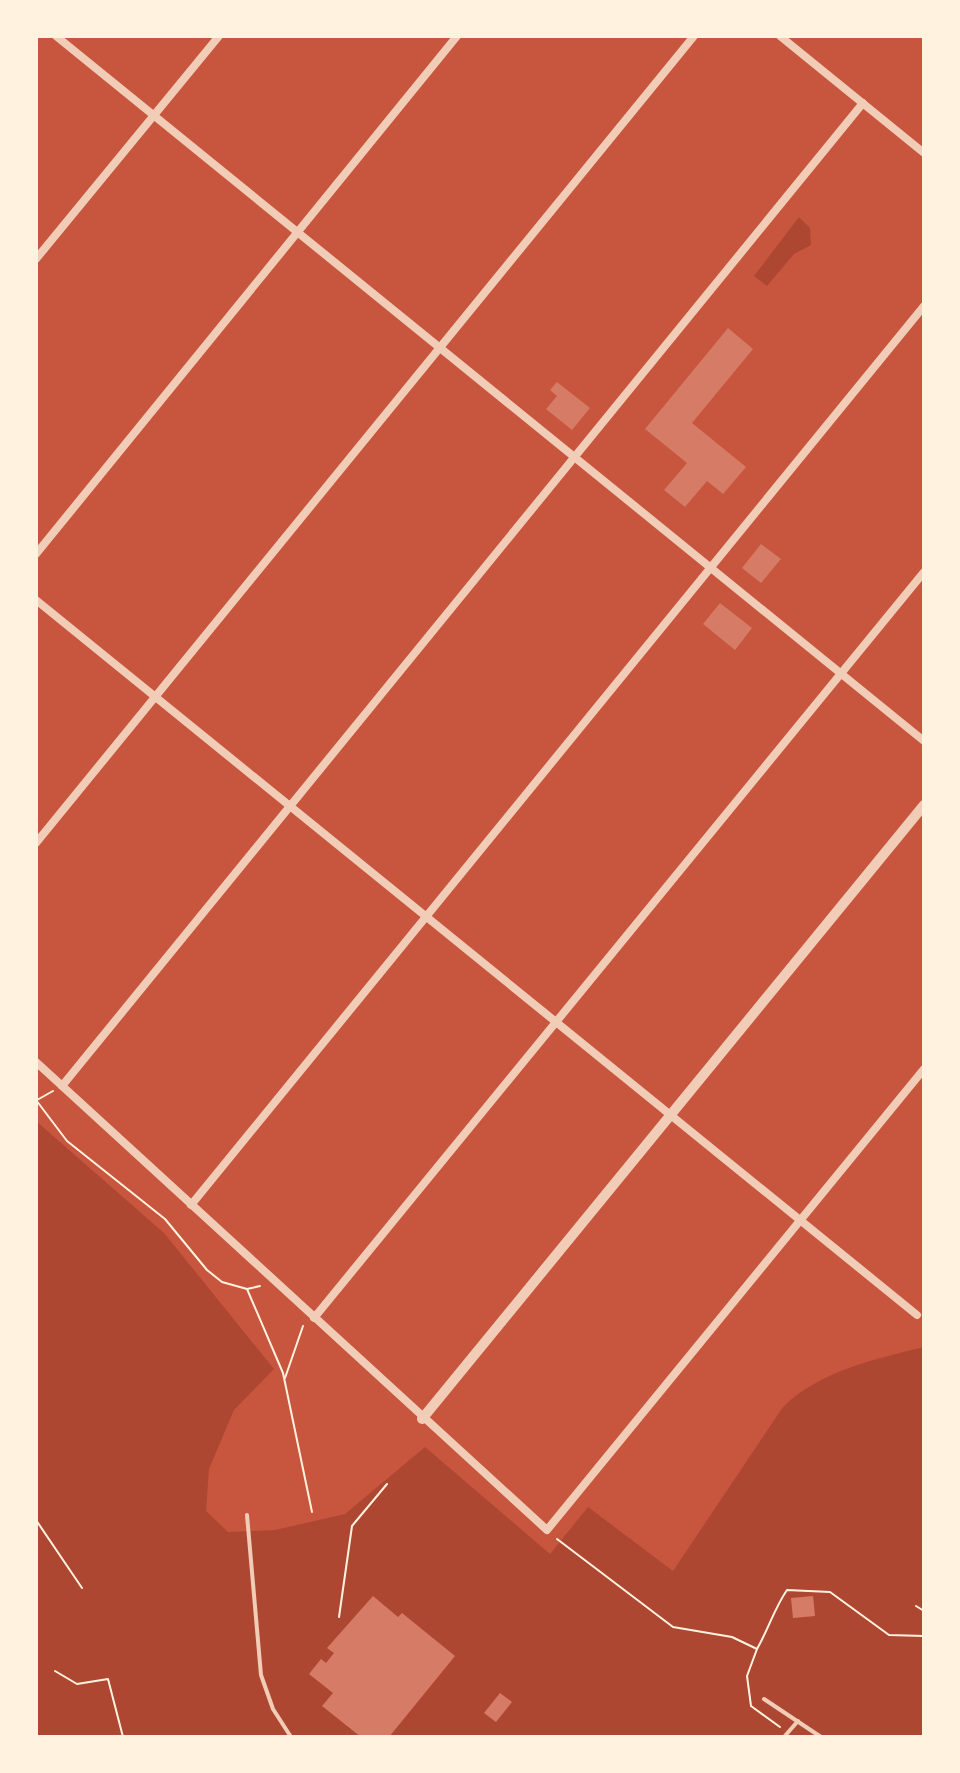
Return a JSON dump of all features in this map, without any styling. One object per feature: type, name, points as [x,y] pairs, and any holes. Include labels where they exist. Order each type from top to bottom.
[{"type":"street","points":[[56,36],[924,741]]},
{"type":"street","points":[[36,259],[219,36]]},
{"type":"street","points":[[36,554],[457,36]]},
{"type":"street","points":[[36,843],[694,36]]},
{"type":"street","points":[[780,36],[924,153]]},
{"type":"street","points":[[62,1086],[863,103]]},
{"type":"street","points":[[191,1205],[924,306]]},
{"type":"street","points":[[314,1318],[924,572]]},
{"type":"street","points":[[36,600],[917,1315]]},
{"type":"street","points":[[422,1419],[924,805]]},
{"type":"street","points":[[36,1062],[422,1419],[547,1530],[924,1069]]},
{"type":"lane","points":[[247,1515],[261,1675],[273,1709],[291,1737]]},
{"type":"lane","points":[[764,1699],[821,1737]]},
{"type":"lane","points":[[786,1735],[798,1721]]},
{"type":"path","points":[[62,1086],[36,1100],[67,1141],[165,1219],[207,1270],[222,1282],[247,1289],[260,1286]]},
{"type":"path","points":[[247,1289],[284,1380],[312,1512]]},
{"type":"path","points":[[284,1380],[303,1326]]},
{"type":"path","points":[[339,1617],[352,1526],[387,1484]]},
{"type":"path","points":[[36,1520],[82,1588]]},
{"type":"path","points":[[547,1530],[673,1627],[732,1637],[757,1649]]},
{"type":"path","points":[[786,1735],[751,1706],[747,1676],[770,1626],[771,1614],[787,1590],[830,1592],[889,1635],[924,1636]]},
{"type":"path","points":[[916,1606],[924,1611]]},
{"type":"path","points":[[55,1671],[77,1684],[108,1679],[123,1737]]},
{"type":"shaded area","points":[[799,217],[810,228],[811,245],[794,254],[767,286],[754,276]]},
{"type":"shaded area","points":[[36,1121],[164,1233],[274,1369],[234,1410],[209,1469],[206,1511],[228,1532],[275,1530],[345,1514],[425,1447],[550,1554],[588,1507],[673,1571],[783,1407],[831,1375],[924,1347],[924,1737],[36,1737]]},
{"type":"building","points":[[728,328],[753,349],[692,423],[746,467],[723,494],[707,481],[685,507],[664,490],[687,463],[645,429]]},
{"type":"building","points":[[557,382],[590,408],[572,430],[546,409],[557,396],[550,390]]},
{"type":"building","points":[[761,544],[781,559],[761,583],[742,568]]},
{"type":"building","points":[[720,603],[752,628],[735,650],[703,624]]},
{"type":"building","points":[[373,1596],[398,1617],[402,1613],[455,1656],[389,1737],[361,1737],[322,1706],[333,1693],[309,1674],[321,1659],[326,1663],[334,1653],[327,1648]]},
{"type":"building","points":[[813,1596],[815,1616],[793,1618],[791,1598]]},
{"type":"building","points":[[500,1693],[512,1702],[496,1722],[484,1713]]}]
